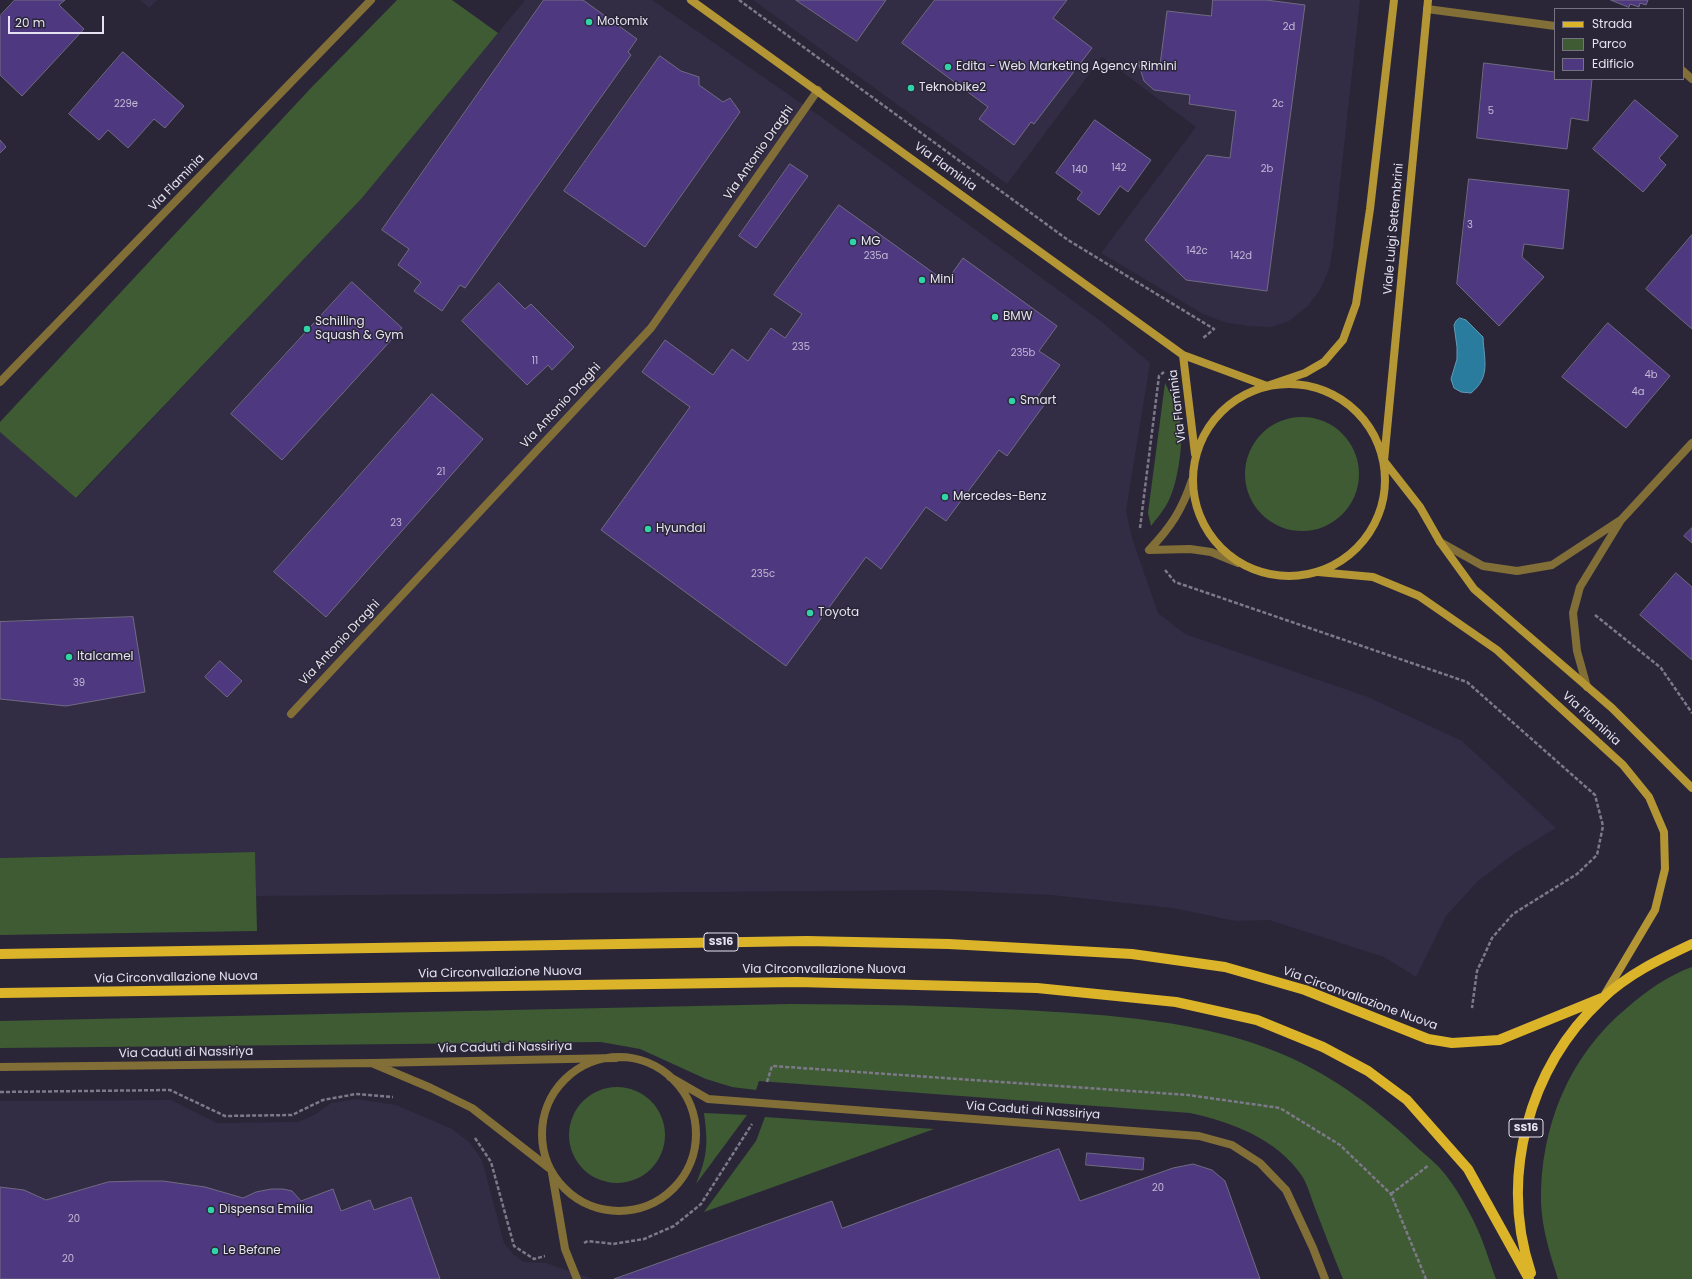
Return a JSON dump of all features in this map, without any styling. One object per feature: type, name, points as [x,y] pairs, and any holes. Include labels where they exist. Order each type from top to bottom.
[{"type":"main road","name":"Via Flaminia","points":[[691,0],[818,90],[1183,355],[1267,386]]},
{"type":"main road","name":"Viale Luigi Settembrini","points":[[1267,386],[1305,373],[1324,362],[1342,340],[1356,304],[1370,209],[1394,0]]},
{"type":"main road","name":"Viale Luigi Settembrini","points":[[1384,461],[1428,0]]},
{"type":"main road","name":"Via Flaminia","points":[[1183,355],[1196,455]]},
{"type":"main road","name":"Via Flaminia","points":[[1298,384],[1329,392],[1355,409],[1374,434],[1384,461],[1386,490],[1381,512],[1371,533],[1356,551],[1337,564],[1318,572],[1298,577],[1277,576],[1257,572],[1238,562],[1219,547],[1205,527],[1195,504],[1192,480],[1196,455],[1206,430],[1218,415],[1232,402],[1249,392],[1267,386],[1298,384]]},
{"type":"main road","name":"Via Flaminia","points":[[1384,461],[1420,507],[1440,542],[1474,589],[1612,708],[1692,788]]},
{"type":"main road","name":"Via Flaminia","points":[[1318,572],[1373,576],[1419,596],[1497,650],[1623,765],[1649,797],[1664,832],[1666,869],[1655,910],[1602,998]]},
{"type":"main road","name":"Via Circonvallazione Nuova","points":[[0,954],[807,941],[949,944],[1132,954],[1225,967],[1305,990],[1428,1039],[1452,1043],[1499,1040],[1602,998]]},
{"type":"main road","name":"Via Circonvallazione Nuova","points":[[1533,1279],[1524,1252],[1518,1206],[1520,1159],[1530,1113],[1548,1069],[1573,1030],[1602,998],[1648,965],[1692,944]]},
{"type":"main road","name":"Via Circonvallazione Nuova","points":[[0,993],[797,982],[1036,988],[1176,1002],[1257,1020],[1323,1047],[1368,1071],[1407,1100],[1468,1169],[1529,1279]]},
{"type":"street","name":"Via Flaminia","points":[[0,382],[371,0]]},
{"type":"street","points":[[1427,9],[1554,26]]},
{"type":"street","points":[[1684,72],[1692,79]]},
{"type":"street","name":"Via Antonio Draghi","points":[[291,714],[651,328],[818,90]]},
{"type":"street","points":[[1587,687],[1577,651],[1573,613],[1580,588],[1621,520],[1692,443]]},
{"type":"street","points":[[1192,480],[1184,505],[1172,524],[1149,550],[1190,549],[1211,552],[1238,562]]},
{"type":"street","points":[[1440,542],[1483,566],[1517,571],[1552,565],[1621,520]]},
{"type":"street","name":"Via Caduti di Nassiriya","points":[[551,1171],[544,1152],[542,1132],[544,1114],[552,1096],[563,1082],[578,1069],[596,1061],[616,1058]]},
{"type":"street","name":"Via Caduti di Nassiriya","points":[[0,1067],[372,1063],[616,1058],[644,1062],[653,1065],[670,1077],[708,1099],[1199,1136],[1232,1146],[1260,1163],[1286,1190],[1314,1248],[1325,1279]]},
{"type":"street","name":"Via Caduti di Nassiriya","points":[[372,1063],[431,1088],[472,1108],[551,1171],[568,1193],[585,1204],[603,1210],[622,1211],[642,1208],[659,1200],[671,1191],[688,1168],[693,1154],[696,1135],[694,1116],[689,1102],[682,1090],[670,1077]]},
{"type":"street","points":[[551,1171],[565,1249],[577,1279]]},
{"type":"path","points":[[739,0],[1068,240],[1214,329]]},
{"type":"path","points":[[1139,535],[1159,376]]},
{"type":"path","points":[[1162,567],[1175,582],[1467,682],[1595,795],[1603,826],[1597,854],[1577,874],[1513,914],[1492,938],[1477,971],[1472,1008]]},
{"type":"path","points":[[1576,600],[1661,668],[1692,713]]},
{"type":"path","points":[[0,1092],[170,1090],[225,1116],[292,1115],[323,1100],[356,1094],[392,1096],[400,1099]]},
{"type":"path","points":[[588,1242],[613,1244],[644,1239],[674,1226],[701,1204],[756,1118]]},
{"type":"path","points":[[471,1132],[491,1162],[514,1246],[534,1259],[549,1255]]},
{"type":"path","points":[[1391,1194],[1429,1165]]},
{"type":"shaded area","points":[[140,0],[157,0],[149,8]]},
{"type":"shaded area","points":[[525,0],[652,0],[824,119],[1102,322],[1150,363],[1126,511],[1132,538],[1158,613],[1185,634],[1368,697],[1462,741],[1556,828],[1515,853],[1478,881],[1446,916],[1416,977],[1384,957],[1269,920],[1236,921],[1172,908],[1051,895],[936,890],[256,896],[254,852],[0,858],[0,432],[77,498],[362,198]]},
{"type":"shaded area","points":[[753,0],[1360,0],[1333,248],[1329,269],[1320,290],[1307,307],[1289,321],[1271,327],[1247,326],[1224,322],[1203,314],[1101,253],[1196,127],[1102,57],[1007,184]]},
{"type":"shaded area","points":[[357,1099],[396,1105],[452,1129],[470,1143],[482,1160],[504,1243],[513,1254],[524,1262],[546,1263],[593,1279],[0,1279],[0,1101],[171,1100],[217,1123],[298,1122],[316,1114],[331,1103]]},
{"type":"green space","points":[[397,0],[452,0],[498,33],[362,198],[76,498],[0,432],[0,422],[310,89]]},
{"type":"green space","points":[[1165,383],[1178,411],[1181,429],[1181,450],[1175,483],[1169,500],[1151,526],[1148,513]]},
{"type":"green space","points":[[1302,417],[1313,418],[1324,422],[1334,427],[1342,434],[1349,442],[1354,452],[1358,463],[1358,485],[1354,496],[1349,506],[1342,514],[1334,521],[1324,526],[1313,530],[1302,531],[1291,530],[1280,526],[1270,521],[1262,514],[1255,506],[1250,496],[1246,485],[1245,474],[1246,463],[1250,452],[1255,442],[1262,434],[1270,427],[1280,422],[1291,418]]},
{"type":"green space","points":[[255,852],[257,931],[0,935],[0,858]]},
{"type":"green space","points":[[1692,967],[1692,1279],[1558,1279],[1549,1251],[1541,1202],[1542,1174],[1546,1147],[1562,1094],[1574,1070],[1589,1047],[1607,1026],[1650,989],[1675,974]]},
{"type":"green space","points":[[790,1004],[966,1007],[1122,1017],[1188,1026],[1220,1033],[1282,1054],[1320,1073],[1356,1096],[1389,1122],[1438,1167],[1449,1179],[1470,1214],[1479,1232],[1496,1279],[1343,1279],[1306,1183],[1292,1163],[1267,1142],[1252,1134],[1222,1121],[1190,1113],[759,1081],[756,1090],[732,1087],[706,1079],[640,1049],[601,1042],[0,1048],[0,1021]]},
{"type":"green space","points":[[617,1087],[635,1091],[651,1101],[661,1117],[665,1135],[661,1153],[651,1169],[635,1179],[617,1183],[599,1179],[583,1169],[573,1153],[569,1135],[573,1117],[583,1101],[599,1091]]},
{"type":"green space","points":[[704,1113],[747,1115],[696,1184],[703,1165],[706,1149]]},
{"type":"green space","points":[[765,1117],[934,1129],[704,1212],[756,1141]]},
{"type":"water","points":[[1460,318],[1466,320],[1483,337],[1485,361],[1484,374],[1477,387],[1471,393],[1461,392],[1454,388],[1451,379],[1457,359],[1454,325]]},
{"type":"building","points":[[15,0],[65,0],[59,5],[84,29],[22,96],[0,75],[0,16]]},
{"type":"building","points":[[544,0],[583,0],[637,39],[628,52],[631,55],[465,288],[460,285],[442,311],[414,291],[421,282],[398,265],[409,249],[382,230]]},
{"type":"building","points":[[796,0],[886,0],[857,41]]},
{"type":"building","points":[[935,0],[1067,0],[1053,18],[1092,48],[1034,124],[1031,122],[1014,145],[979,119],[988,107],[902,43]]},
{"type":"building","points":[[1213,0],[1266,0],[1305,5],[1267,291],[1186,280],[1145,240],[1207,155],[1230,158],[1236,111],[1189,104],[1190,95],[1154,90],[1144,81],[1138,62],[1160,65],[1167,11],[1211,16]]},
{"type":"building","points":[[1611,0],[1648,0],[1646,5],[1640,3],[1639,7],[1630,4],[1629,7]]},
{"type":"building","points":[[123,52],[184,106],[165,128],[154,119],[128,148],[108,130],[99,140],[69,114]]},
{"type":"building","points":[[660,56],[681,71],[699,77],[699,85],[723,102],[730,98],[740,112],[645,247],[564,191]]},
{"type":"building","points":[[1484,63],[1554,72],[1554,80],[1592,80],[1588,121],[1571,118],[1567,149],[1477,138]]},
{"type":"building","points":[[1635,100],[1678,136],[1659,158],[1666,165],[1643,192],[1593,149]]},
{"type":"building","points":[[1095,120],[1151,160],[1128,192],[1120,186],[1099,215],[1077,199],[1082,192],[1056,173]]},
{"type":"building","points":[[0,140],[6,147],[0,153]]},
{"type":"building","points":[[790,164],[808,176],[756,248],[739,236]]},
{"type":"building","points":[[1469,179],[1569,190],[1563,249],[1524,244],[1522,257],[1544,277],[1499,326],[1457,284]]},
{"type":"building","points":[[839,205],[946,282],[963,258],[1057,326],[1039,351],[1060,365],[1036,399],[1044,405],[1007,456],[999,450],[946,521],[926,507],[881,569],[866,557],[786,666],[601,530],[690,407],[642,372],[665,340],[713,375],[732,349],[748,361],[771,328],[785,338],[802,314],[774,295]]},
{"type":"building","points":[[1692,235],[1692,329],[1646,289]]},
{"type":"building","points":[[352,282],[402,328],[282,460],[231,414]]},
{"type":"building","points":[[499,283],[525,309],[531,304],[574,347],[552,370],[548,365],[527,385],[462,321]]},
{"type":"building","points":[[1608,323],[1670,376],[1626,428],[1562,377]]},
{"type":"building","points":[[432,394],[483,439],[326,617],[274,572]]},
{"type":"building","points":[[1692,528],[1692,543],[1684,536]]},
{"type":"building","points":[[1676,573],[1692,587],[1692,660],[1640,615]]},
{"type":"building","name":"Italcamel","points":[[133,617],[145,692],[66,706],[0,699],[0,622]]},
{"type":"building","points":[[220,661],[242,681],[227,697],[205,677]]},
{"type":"building","points":[[1059,1149],[1080,1201],[1173,1168],[1193,1164],[1212,1170],[1225,1181],[1260,1279],[614,1279],[832,1201],[842,1228]]},
{"type":"building","points":[[1087,1153],[1144,1158],[1143,1170],[1086,1165]]},
{"type":"building","name":"Le Befane","points":[[163,1181],[205,1187],[243,1198],[256,1192],[271,1189],[283,1189],[292,1191],[301,1201],[333,1189],[341,1211],[370,1200],[374,1210],[411,1197],[440,1279],[0,1279],[0,1187],[24,1190],[46,1200],[108,1182]]},
{"type":"place","name":"Motomix","points":[[589,22]]},
{"type":"place","name":"Edita - Web Marketing Agency Rimini","points":[[948,67]]},
{"type":"place","name":"Teknobike2","points":[[911,88]]},
{"type":"place","name":"MG","points":[[853,242]]},
{"type":"place","name":"Mini","points":[[922,280]]},
{"type":"place","name":"BMW","points":[[995,317]]},
{"type":"place","name":"Schilling Squash & Gym","points":[[307,329]]},
{"type":"place","name":"Smart","points":[[1012,401]]},
{"type":"place","name":"Mercedes-Benz","points":[[945,497]]},
{"type":"place","name":"Hyundai","points":[[648,529]]},
{"type":"place","name":"Toyota","points":[[810,613]]},
{"type":"place","name":"Italcamel","points":[[69,657]]},
{"type":"place","name":"Dispensa Emilia","points":[[211,1210]]},
{"type":"place","name":"Le Befane","points":[[215,1251]]}]
